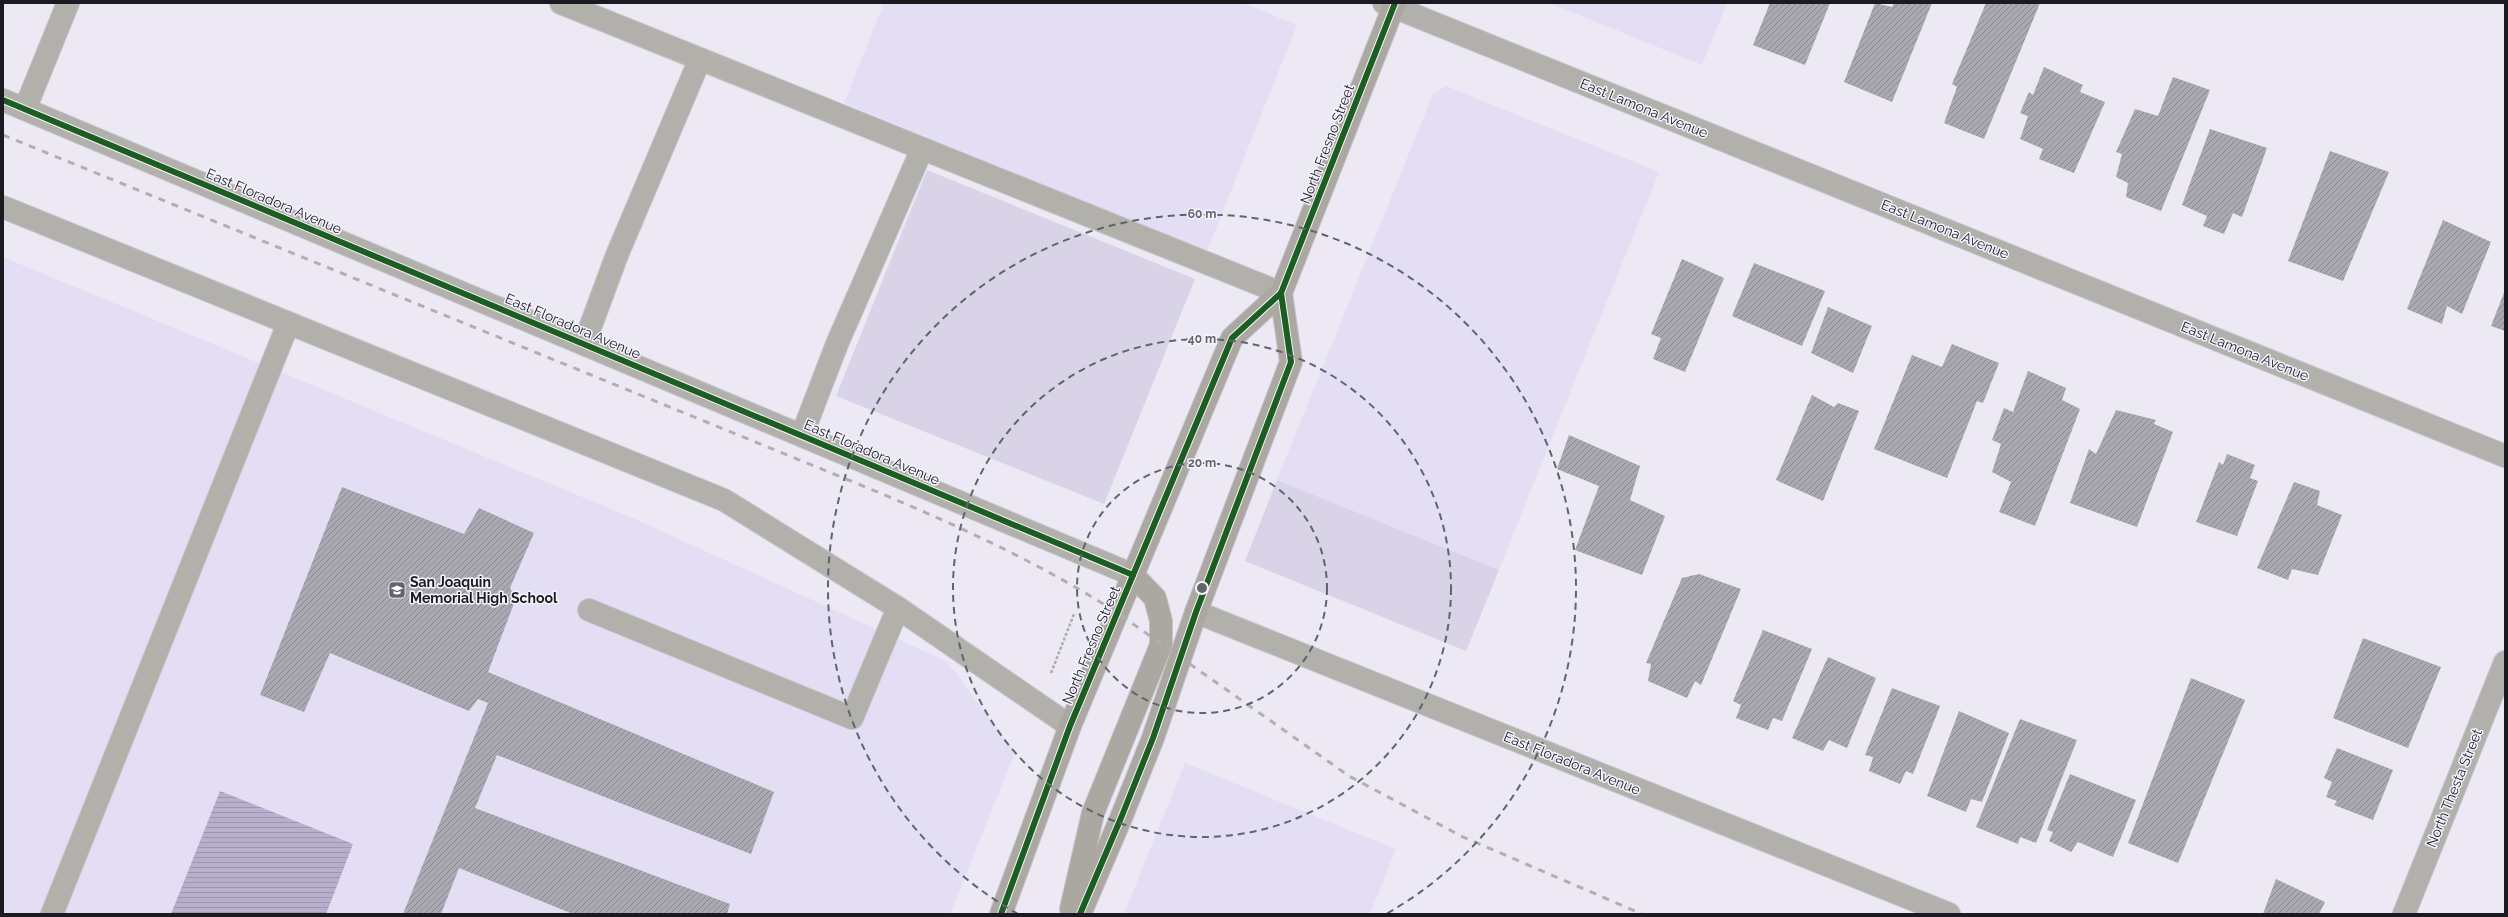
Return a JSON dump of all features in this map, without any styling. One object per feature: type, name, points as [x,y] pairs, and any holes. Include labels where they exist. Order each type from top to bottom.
[{"type":"main road","name":"North Fresno Street","points":[[1001,914],[1070,726],[1232,338],[1281,293],[1391,4]]},
{"type":"main road","name":"North Fresno Street","points":[[1080,914],[1153,738],[1196,612],[1291,362],[1281,293]]},
{"type":"main road","points":[[1070,914],[1093,812],[1162,645],[1161,621],[1155,598],[1133,575]]},
{"type":"street","points":[[25,109],[68,3]]},
{"type":"street","points":[[562,3],[1281,293]]},
{"type":"street","name":"East Lamona Avenue","points":[[1391,4],[2505,456]]},
{"type":"street","points":[[584,344],[617,255],[700,59]]},
{"type":"street","name":"East Floradora Avenue","points":[[3,100],[1133,575]]},
{"type":"street","points":[[802,435],[838,344],[922,149]]},
{"type":"street","points":[[3,207],[724,500],[898,608],[1070,726]]},
{"type":"street","points":[[52,914],[288,324]]},
{"type":"street","points":[[589,610],[852,718],[898,608]]},
{"type":"street","name":"East Floradora Avenue","points":[[1196,612],[1949,914]]},
{"type":"street","name":"North Thesta Street","points":[[2404,914],[2505,662]]},
{"type":"path","points":[[1048,681],[1074,614]]},
{"type":"shaded area","points":[[884,3],[1244,3],[1297,25],[1207,251],[844,103]]},
{"type":"shaded area","points":[[1549,3],[1727,3],[1702,65]]},
{"type":"shaded area","points":[[1446,86],[1659,172],[1499,570],[1277,480],[1433,94]]},
{"type":"shaded area","points":[[927,170],[1195,279],[1104,504],[836,396]]},
{"type":"shaded area","name":"San Joaquin Memorial High School","points":[[3,257],[633,518],[948,662],[1015,753],[950,914],[3,914]]},
{"type":"shaded area","points":[[1277,480],[1499,570],[1466,651],[1245,561]]},
{"type":"shaded area","points":[[1185,763],[1396,849],[1370,914],[1124,914]]},
{"type":"shaded area","points":[[220,791],[353,844],[326,914],[171,914]]},
{"type":"building","points":[[1770,3],[1830,3],[1805,65],[1753,45]]},
{"type":"building","points":[[1875,3],[1892,7],[1894,3],[1932,3],[1892,102],[1844,82]]},
{"type":"building","points":[[1986,3],[2040,3],[1984,139],[1944,123],[1957,87],[1952,84]]},
{"type":"building","points":[[2044,67],[2083,85],[2080,92],[2105,102],[2074,173],[2039,159],[2043,149],[2020,139],[2028,116],[2020,113],[2029,92],[2033,95]]},
{"type":"building","points":[[2173,77],[2210,90],[2161,211],[2126,197],[2128,183],[2116,177],[2122,154],[2116,152],[2135,109],[2158,116]]},
{"type":"building","points":[[2210,129],[2267,148],[2242,217],[2233,213],[2224,234],[2203,226],[2207,216],[2182,205]]},
{"type":"building","points":[[2330,151],[2389,172],[2343,281],[2288,261]]},
{"type":"building","points":[[2443,220],[2491,242],[2462,314],[2447,306],[2442,324],[2407,309]]},
{"type":"building","points":[[1682,259],[1724,278],[1685,372],[1653,359],[1661,338],[1651,334]]},
{"type":"building","points":[[1754,263],[1825,291],[1802,346],[1732,316]]},
{"type":"building","points":[[2505,290],[2505,331],[2491,326]]},
{"type":"building","points":[[1828,307],[1872,326],[1853,373],[1811,353]]},
{"type":"building","points":[[1952,344],[1999,363],[1983,403],[1977,401],[1947,478],[1874,449],[1912,355],[1942,367]]},
{"type":"building","points":[[2028,371],[2066,388],[2062,400],[2080,409],[2035,526],[1999,512],[2011,482],[1992,472],[2001,444],[1992,440],[2004,408],[2013,412]]},
{"type":"building","points":[[1812,395],[1834,407],[1838,403],[1859,411],[1823,501],[1776,480]]},
{"type":"building","points":[[2116,410],[2156,420],[2154,424],[2173,432],[2137,527],[2070,503],[2089,449],[2096,454]]},
{"type":"building","points":[[1569,435],[1640,466],[1630,500],[1665,516],[1642,575],[1575,550],[1599,486],[1557,469]]},
{"type":"building","points":[[2227,454],[2255,465],[2250,478],[2258,481],[2237,536],[2196,522],[2219,462],[2223,465]]},
{"type":"building","points":[[2294,482],[2320,491],[2317,505],[2342,515],[2318,575],[2292,569],[2288,580],[2257,568]]},
{"type":"building","points":[[342,487],[464,534],[479,508],[534,533],[510,588],[516,598],[488,672],[774,792],[751,854],[497,755],[475,808],[730,904],[727,914],[573,914],[459,868],[441,914],[403,914],[488,703],[478,699],[469,711],[330,653],[304,712],[260,695]]},
{"type":"building","points":[[1699,574],[1741,589],[1701,685],[1695,681],[1687,698],[1648,681],[1651,664],[1646,663],[1682,578]]},
{"type":"building","points":[[1763,630],[1812,649],[1782,721],[1773,718],[1768,730],[1736,718],[1741,705],[1733,701]]},
{"type":"building","points":[[2363,638],[2441,667],[2408,748],[2333,718]]},
{"type":"building","points":[[1828,657],[1876,678],[1847,748],[1829,740],[1823,751],[1792,738]]},
{"type":"building","points":[[2191,678],[2245,700],[2178,863],[2128,843]]},
{"type":"building","points":[[1892,688],[1940,706],[1913,774],[1906,771],[1900,784],[1869,771],[1873,757],[1865,755]]},
{"type":"building","points":[[1959,711],[2009,733],[1982,802],[1971,799],[1966,812],[1927,796]]},
{"type":"building","points":[[2020,719],[2077,740],[2036,843],[2020,837],[2018,844],[1976,827]]},
{"type":"building","points":[[2337,748],[2393,770],[2373,820],[2334,805],[2337,801],[2326,797],[2332,782],[2324,778]]},
{"type":"building","points":[[2070,774],[2136,800],[2113,857],[2078,842],[2071,852],[2049,841],[2053,832],[2047,830]]},
{"type":"building","points":[[2276,879],[2325,902],[2319,914],[2263,914]]},
{"type":"railway","points":[[3,135],[851,481],[986,540],[1052,574],[1116,612],[1349,776],[1461,836],[1642,914]]},
{"type":"cycle path","points":[[1001,914],[1070,726],[1232,338],[1281,293],[1395,3]]},
{"type":"cycle path","points":[[3,100],[1133,575]]},
{"type":"cycle path","points":[[1080,914],[1153,738],[1196,612],[1291,362],[1281,293]]},
{"type":"place","name":"San Joaquin Memorial High School","points":[[397,590]]}]
